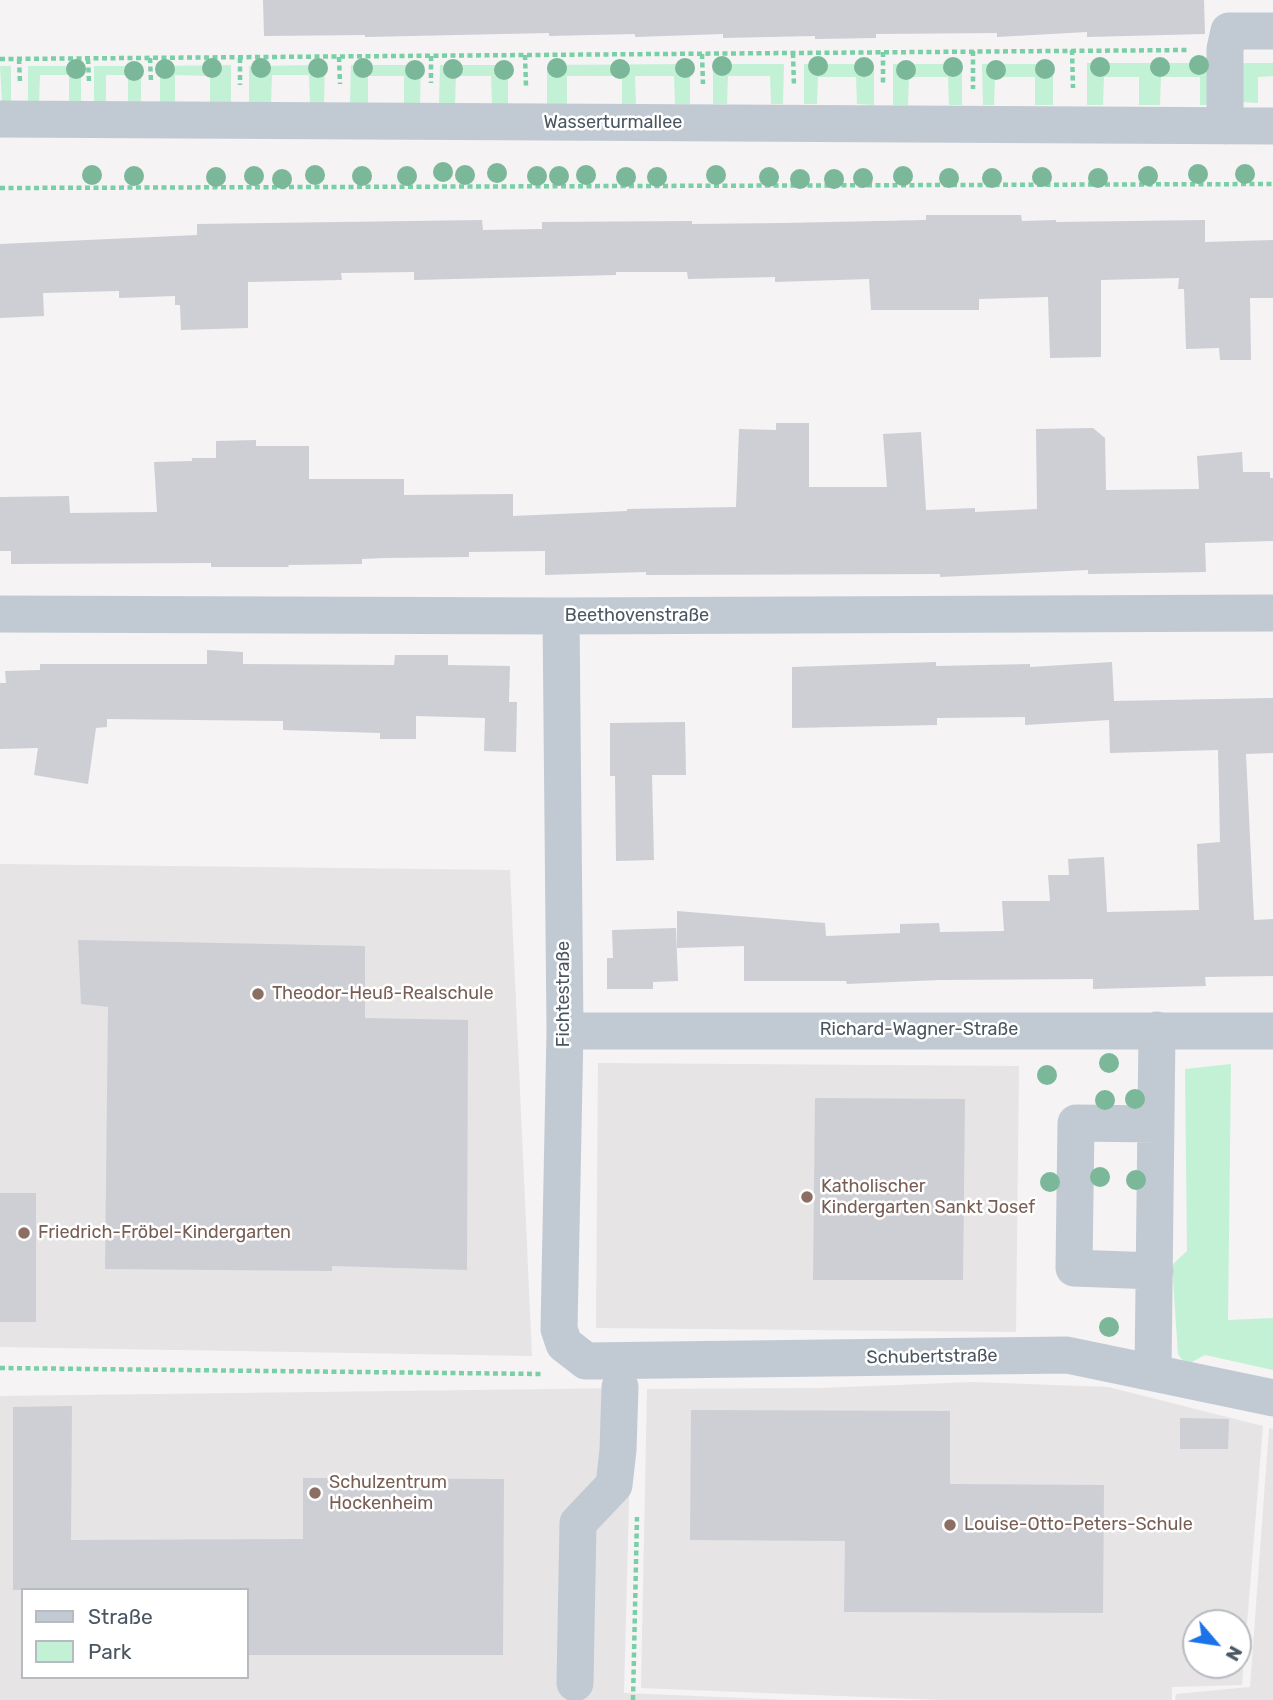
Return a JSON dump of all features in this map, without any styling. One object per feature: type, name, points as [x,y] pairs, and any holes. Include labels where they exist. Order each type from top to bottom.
[{"type":"street","points":[[1226,126],[1224,49],[1230,31],[1273,31]]},
{"type":"street","name":"Wasserturmallee","points":[[0,119],[1273,126]]},
{"type":"street","name":"Beethovenstraße","points":[[0,614],[561,616],[1273,613]]},
{"type":"street","name":"Fichtestraße","points":[[561,616],[565,1031],[558,1329],[564,1344],[586,1361]]},
{"type":"street","points":[[1153,1373],[1157,1030]]},
{"type":"street","name":"Richard-Wagner-Straße","points":[[565,1031],[1273,1031]]},
{"type":"street","points":[[1155,1271],[1074,1268],[1076,1123],[1156,1124]]},
{"type":"street","name":"Schubertstraße","points":[[586,1361],[1067,1355],[1273,1398]]},
{"type":"street","points":[[575,1683],[578,1523],[614,1485],[620,1387]]},
{"type":"path","points":[[0,60],[1224,49]]},
{"type":"path","points":[[0,188],[1273,184]]},
{"type":"path","points":[[0,1368],[547,1374],[586,1361]]},
{"type":"path","points":[[633,1700],[637,1506]]},
{"type":"shaded area","name":"Theodor-Heuß-Realschule","points":[[0,864],[510,870],[532,1356],[0,1347]]},
{"type":"shaded area","name":"Katholischer Kindergarten Sankt Josef","points":[[598,1063],[1019,1066],[1016,1332],[596,1328]]},
{"type":"shaded area","name":"Louise-Otto-Peters-Schule","points":[[973,1382],[1108,1387],[1263,1426],[1248,1609],[1182,1609],[1182,1679],[1242,1679],[1242,1685],[1172,1687],[1172,1700],[940,1700],[641,1688],[647,1389],[821,1388]]},
{"type":"shaded area","name":"Schulzentrum Hockenheim","points":[[632,1388],[624,1693],[792,1700],[0,1700],[0,1396]]},
{"type":"shaded area","points":[[1269,1428],[1273,1429],[1273,1700],[1175,1700],[1176,1694],[1250,1687]]},
{"type":"green space","points":[[1087,63],[1215,63],[1215,105],[1200,105],[1200,77],[1161,77],[1160,105],[1139,105],[1139,77],[1104,77],[1103,105],[1087,105]]},
{"type":"green space","points":[[1243,63],[1273,63],[1273,76],[1258,77],[1258,103],[1243,102]]},
{"type":"green space","points":[[690,64],[690,104],[675,104],[674,76],[635,76],[636,104],[622,104],[622,76],[567,76],[567,104],[547,104],[547,65]]},
{"type":"green space","points":[[713,64],[784,64],[783,104],[771,104],[770,76],[728,76],[727,104],[713,104]]},
{"type":"green space","points":[[804,64],[874,64],[874,105],[857,104],[856,77],[818,77],[817,104],[804,104]]},
{"type":"green space","points":[[893,64],[962,64],[962,105],[949,105],[948,77],[909,77],[908,105],[893,105]]},
{"type":"green space","points":[[982,64],[1053,64],[1053,105],[1035,105],[1035,77],[995,77],[994,105],[983,105]]},
{"type":"green space","points":[[231,65],[231,103],[210,103],[210,76],[175,75],[175,103],[160,103],[160,66]]},
{"type":"green space","points":[[325,65],[324,104],[310,104],[309,75],[272,75],[271,103],[249,104],[249,66]]},
{"type":"green space","points":[[351,65],[421,65],[420,104],[404,103],[404,76],[368,76],[368,104],[350,103]]},
{"type":"green space","points":[[440,65],[508,65],[508,104],[492,104],[491,76],[456,76],[455,104],[439,104]]},
{"type":"green space","points":[[0,66],[11,66],[11,103],[2,103]]},
{"type":"green space","points":[[28,66],[81,66],[81,103],[69,103],[69,75],[40,75],[39,103],[28,103]]},
{"type":"green space","points":[[94,66],[141,66],[141,103],[128,103],[128,75],[106,75],[106,103],[94,103]]},
{"type":"green space","points":[[1231,1064],[1228,1320],[1273,1318],[1273,1370],[1205,1355],[1186,1365],[1178,1354],[1172,1265],[1187,1251],[1185,1069]]},
{"type":"building","points":[[263,0],[1204,0],[1205,34],[1087,37],[1087,32],[997,37],[997,33],[876,34],[876,38],[815,39],[815,36],[723,38],[723,34],[549,36],[549,33],[264,36]]},
{"type":"building","points":[[926,215],[1021,215],[1022,221],[1056,222],[1205,220],[1205,242],[1273,240],[1273,298],[1250,298],[1251,360],[1220,360],[1219,348],[1186,349],[1184,289],[1178,289],[1179,278],[1101,280],[1101,357],[1050,358],[1048,297],[979,299],[979,310],[871,310],[869,279],[775,282],[775,277],[688,279],[687,272],[414,280],[414,272],[341,273],[342,280],[248,282],[248,328],[181,330],[180,305],[175,305],[175,296],[119,298],[119,291],[43,293],[44,316],[0,318],[0,244],[197,235],[197,224],[482,220],[483,230],[542,229],[542,222],[783,223],[926,220]]},
{"type":"building","points":[[776,423],[809,423],[809,487],[887,487],[883,434],[921,432],[926,510],[975,508],[975,512],[1037,509],[1036,429],[1093,428],[1105,438],[1106,490],[1199,489],[1197,456],[1242,452],[1243,472],[1270,472],[1270,478],[1273,478],[1273,541],[1205,543],[1206,572],[1088,574],[1088,570],[940,577],[940,574],[646,575],[646,572],[545,575],[545,551],[469,552],[469,557],[362,559],[362,564],[211,567],[211,563],[11,564],[11,551],[0,551],[0,497],[69,496],[70,513],[157,512],[154,462],[216,458],[216,441],[256,440],[256,446],[309,446],[309,479],[404,479],[404,495],[513,494],[513,516],[627,509],[736,507],[739,429],[776,430]]},
{"type":"building","points":[[207,650],[243,652],[243,664],[394,665],[395,655],[448,655],[448,665],[510,666],[509,702],[517,702],[516,752],[484,751],[485,718],[416,716],[416,739],[380,739],[380,733],[283,730],[283,721],[107,719],[107,727],[96,728],[88,784],[34,775],[38,748],[0,749],[0,683],[6,683],[5,671],[40,670],[40,664],[207,664]]},
{"type":"building","points":[[936,662],[936,666],[1030,664],[1030,667],[1112,662],[1114,701],[1273,698],[1273,753],[1246,754],[1254,920],[1273,919],[1273,976],[1205,977],[1206,986],[1093,989],[1093,979],[939,980],[847,984],[846,981],[744,981],[744,946],[677,948],[677,911],[825,923],[826,936],[900,933],[900,924],[939,923],[940,932],[1004,931],[1002,901],[1050,901],[1048,875],[1069,875],[1068,859],[1104,857],[1107,912],[1199,910],[1197,844],[1220,842],[1218,750],[1110,753],[1109,720],[1025,725],[1025,717],[937,718],[937,725],[792,728],[792,667]]},
{"type":"building","points":[[685,722],[686,775],[652,775],[654,860],[616,861],[615,776],[610,776],[610,723]]},
{"type":"building","points":[[676,928],[678,981],[653,982],[653,989],[607,989],[607,958],[613,958],[612,930]]},
{"type":"building","points":[[78,940],[365,946],[365,1018],[468,1020],[467,1270],[332,1266],[332,1271],[105,1269],[108,1007],[81,1004]]},
{"type":"building","points":[[815,1098],[965,1099],[963,1280],[813,1280]]},
{"type":"building","points":[[0,1193],[36,1193],[36,1322],[0,1322]]},
{"type":"building","points":[[72,1406],[71,1540],[303,1539],[303,1478],[504,1479],[503,1655],[248,1655],[248,1588],[13,1590],[13,1407]]},
{"type":"building","points":[[691,1410],[950,1411],[950,1484],[1104,1485],[1103,1613],[844,1612],[845,1541],[690,1540]]},
{"type":"building","points":[[1180,1418],[1229,1419],[1228,1449],[1180,1449]]},
{"type":"place","name":"Theodor-Heuß-Realschule","points":[[258,994]]},
{"type":"place","name":"Katholischer Kindergarten Sankt Josef","points":[[807,1197]]},
{"type":"place","name":"Friedrich-Fröbel-Kindergarten","points":[[24,1233]]},
{"type":"place","name":"Schulzentrum Hockenheim","points":[[315,1493]]},
{"type":"place","name":"Louise-Otto-Peters-Schule","points":[[950,1525]]}]
